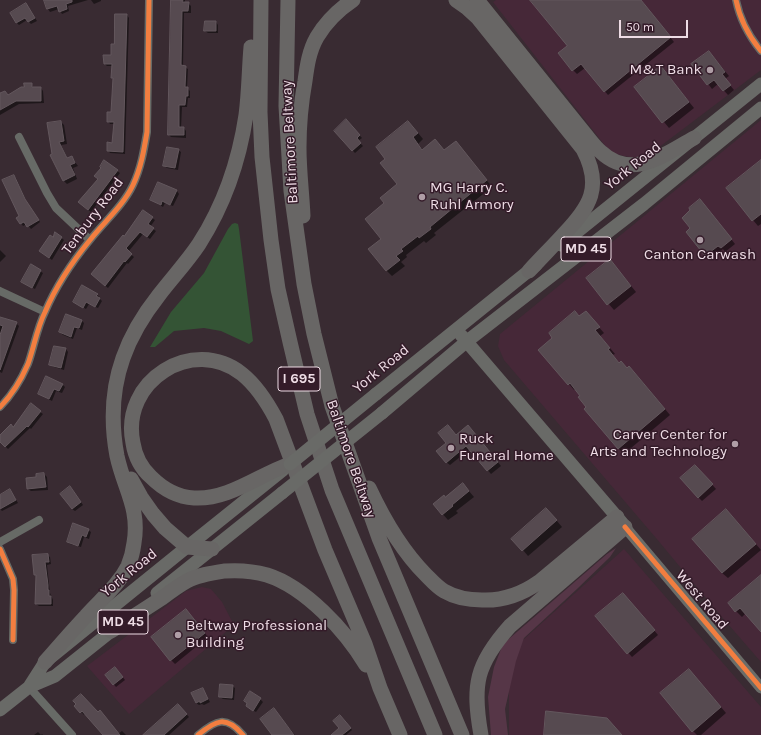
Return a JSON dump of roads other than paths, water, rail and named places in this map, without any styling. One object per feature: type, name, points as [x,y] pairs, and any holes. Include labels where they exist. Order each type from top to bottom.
[{"type":"highway","points":[[45,662],[85,616],[112,589],[128,565],[133,552],[136,523],[134,510],[117,456],[114,425],[114,398],[117,380],[123,358],[145,314],[198,245],[212,223],[231,180],[239,152],[246,116],[255,0]]},
{"type":"highway","name":"Baltimore Beltway","points":[[261,0],[260,112],[262,157],[278,289],[290,342],[307,414],[332,490],[434,735]]},
{"type":"highway","name":"Baltimore Beltway","points":[[288,0],[286,106],[290,184],[299,249],[314,334],[332,406],[379,538],[462,735]]},
{"type":"highway","points":[[314,334],[304,235],[299,150],[302,100],[309,56],[316,39],[332,17],[353,0]]},
{"type":"highway","points":[[456,0],[478,18],[584,149],[592,169],[592,189],[586,209],[529,271]]},
{"type":"highway","points":[[477,0],[585,134],[602,153],[612,160],[629,166],[639,165],[652,161],[694,138]]},
{"type":"highway","points":[[281,470],[225,494],[208,497],[193,498],[180,496],[166,490],[148,474],[139,463],[135,453],[131,437],[131,424],[136,402],[144,388],[153,377],[176,364],[200,360],[214,361],[228,365],[241,373],[267,402],[276,419],[325,550],[365,644],[380,688],[400,735]]},
{"type":"highway","points":[[332,406],[375,500],[401,546],[415,564],[431,580],[444,591],[459,598],[487,600],[501,599],[515,596],[528,590],[621,522]]},
{"type":"highway","points":[[114,425],[121,455],[131,478],[141,497],[153,514],[187,547],[212,549]]},
{"type":"highway","points":[[481,735],[476,701],[478,682],[485,660],[495,642],[510,626],[621,522]]},
{"type":"highway","points":[[111,631],[188,581],[218,572],[250,571],[267,575],[282,582],[314,604],[332,620],[361,656],[380,688]]},
{"type":"main road","name":"York Road","points":[[0,710],[28,686],[45,662],[761,84]]},
{"type":"main road","name":"York Road","points":[[28,686],[55,676],[382,413],[466,342],[644,204],[761,108]]},
{"type":"main road","points":[[562,268],[561,259],[564,251],[600,222],[612,203]]},
{"type":"main road","name":"West Road","points":[[456,330],[621,522]]},
{"type":"street","name":"Tenbury Road","points":[[0,407],[8,399],[19,383],[28,364],[44,312],[61,280],[73,261],[123,202],[133,186],[139,172],[147,132],[149,0]]},
{"type":"street","points":[[736,0],[744,28],[761,51]]},
{"type":"street","points":[[19,137],[47,194],[56,208],[90,240]]},
{"type":"street","points":[[0,291],[44,312]]},
{"type":"street","points":[[0,542],[39,520]]},
{"type":"street","name":"West Road","points":[[621,522],[761,688]]},
{"type":"street","points":[[0,549],[12,579],[14,590],[13,640]]},
{"type":"street","points":[[28,686],[72,735]]},
{"type":"street","points":[[198,735],[215,723],[226,722],[231,723],[242,735]]},
{"type":"place","name":"M&T Bank","points":[[710,70]]},
{"type":"place","name":"MG Harry C. Ruhl Armory","points":[[422,197]]},
{"type":"place","name":"Canton Carwash","points":[[700,240]]},
{"type":"place","name":"Carver Center for Arts and Technology","points":[[735,444]]},
{"type":"place","name":"Ruck Funeral Home","points":[[451,448]]},
{"type":"place","name":"Beltway Professional Building","points":[[178,635]]}]
